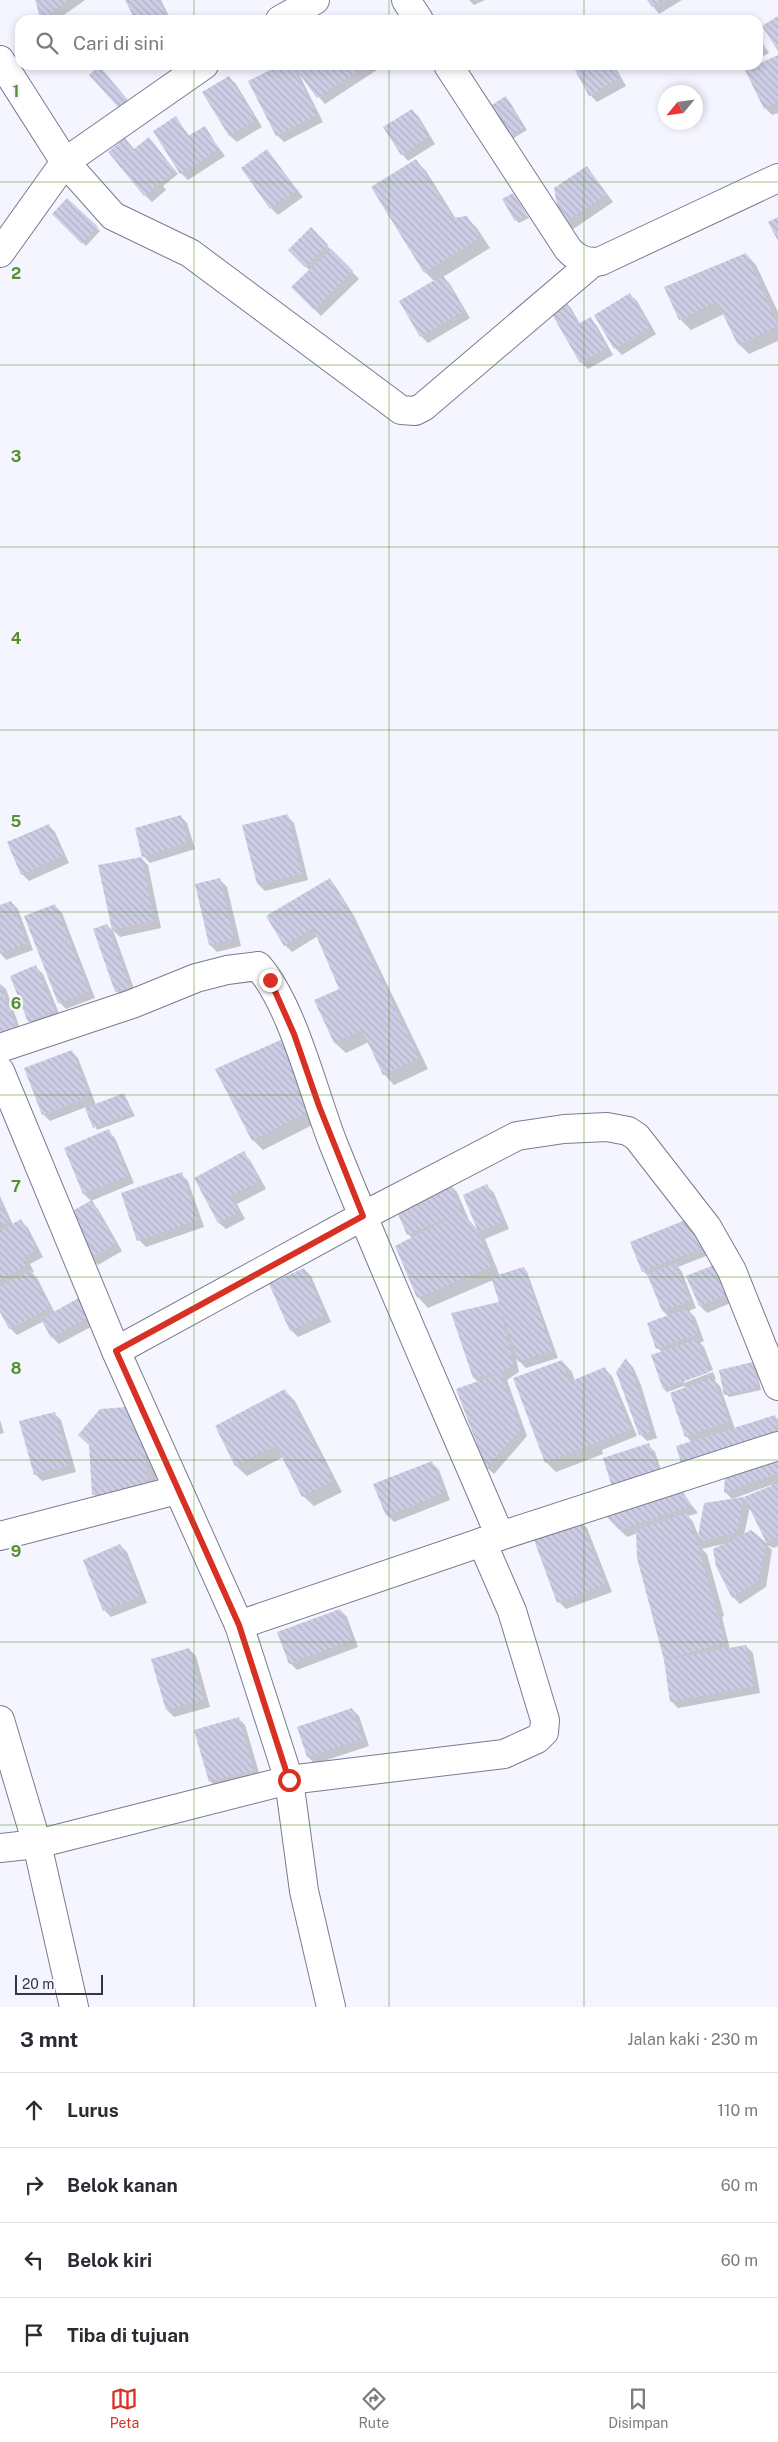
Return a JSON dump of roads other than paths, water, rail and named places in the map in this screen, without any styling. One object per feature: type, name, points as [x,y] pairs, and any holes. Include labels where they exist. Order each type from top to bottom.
[{"type":"street","points":[[289,15],[315,0]]},
{"type":"street","points":[[406,0],[416,15]]},
{"type":"street","points":[[0,60],[65,162],[113,216],[190,254],[401,410],[415,411],[423,407],[592,263],[601,261],[778,178]]},
{"type":"street","points":[[0,253],[65,162],[197,70]]},
{"type":"street","points":[[451,70],[568,249],[574,256],[592,263]]},
{"type":"street","points":[[0,1048],[132,1004],[196,978],[227,970],[258,966],[270,980],[294,1034],[319,1106],[491,1539],[545,1720],[544,1732],[537,1739],[504,1754],[289,1780],[37,1844],[0,1848]]},
{"type":"street","points":[[0,1071],[116,1351],[239,1625],[289,1780],[304,1891],[330,2007]]},
{"type":"street","points":[[116,1351],[363,1216],[516,1136],[564,1129],[607,1127],[628,1131],[637,1137],[707,1226],[732,1272],[778,1386]]},
{"type":"street","points":[[239,1625],[491,1539],[778,1446]]},
{"type":"street","points":[[0,1536],[177,1490]]},
{"type":"street","points":[[0,1720],[37,1844],[74,2007]]}]
